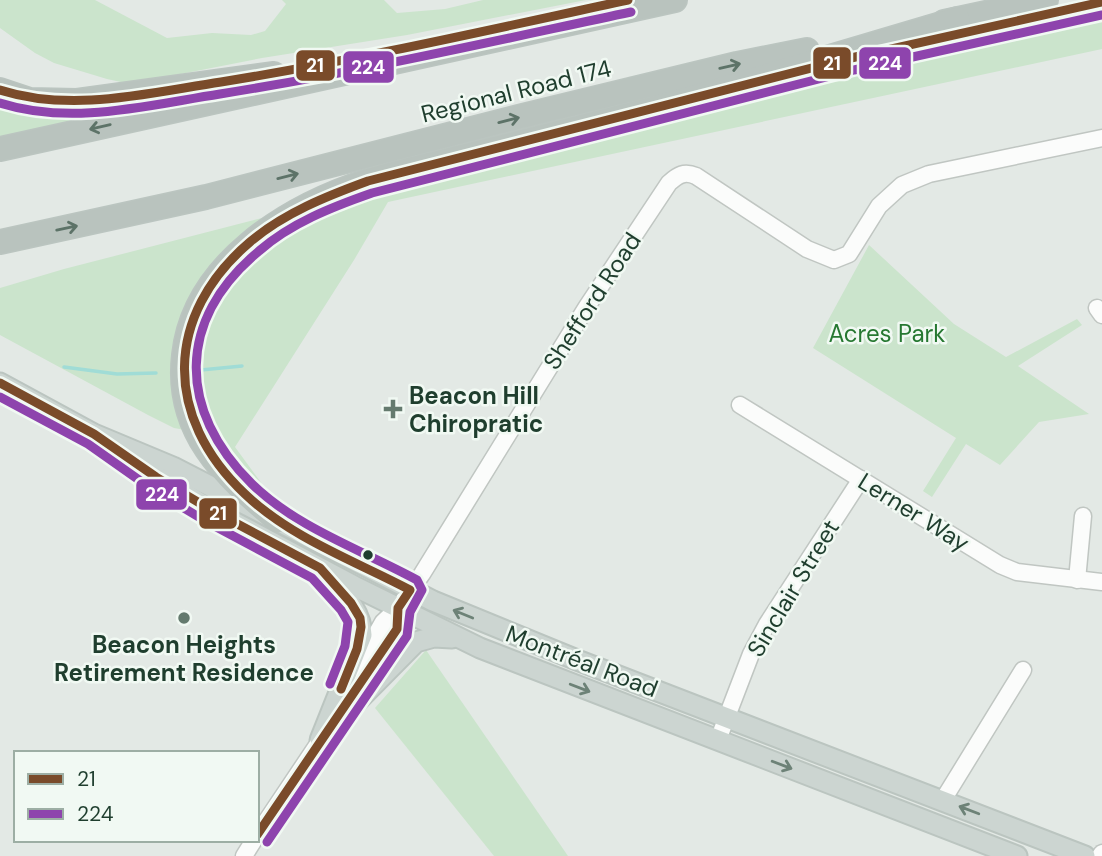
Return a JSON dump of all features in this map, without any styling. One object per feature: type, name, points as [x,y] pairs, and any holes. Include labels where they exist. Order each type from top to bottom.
[{"type":"highway","points":[[0,149],[675,0]]},
{"type":"highway","name":"Regional Road 174","points":[[0,242],[206,197],[737,64],[1046,0]]},
{"type":"highway","points":[[278,521],[227,477],[199,439],[190,416],[182,370],[185,345],[193,318],[206,292],[226,266],[248,244],[271,227],[324,198],[368,181],[650,109],[958,19]]},
{"type":"highway","points":[[0,90],[30,100],[77,101],[460,47]]},
{"type":"main road","name":"Montréal Road","points":[[0,383],[94,434],[173,467],[410,590],[485,623],[1085,856]]},
{"type":"main road","name":"Montréal Road","points":[[94,434],[156,477],[213,511],[461,639],[516,664],[1017,856]]},
{"type":"main road","points":[[320,568],[351,603],[360,618],[362,635],[320,740]]},
{"type":"main road","points":[[320,740],[416,642],[434,637],[461,639]]},
{"type":"street","name":"Shefford Road","points":[[259,832],[320,740],[383,622],[398,608],[410,590],[586,308],[669,183],[678,175],[688,173],[696,176],[807,249],[834,260],[849,254],[879,206],[902,185],[929,174],[1102,138]]},
{"type":"street","name":"Lerner Way","points":[[740,405],[1000,565],[1017,572],[1102,582]]},
{"type":"street","name":"Sinclair Street","points":[[718,740],[751,654],[767,624],[861,479]]},
{"type":"street","points":[[1077,580],[1083,516]]},
{"type":"street","points":[[943,800],[1023,670]]},
{"type":"green space","points":[[0,0],[95,0],[167,38],[212,33],[251,35],[265,31],[286,4],[282,0],[384,0],[397,13],[445,9],[483,0],[586,0],[130,84],[54,63],[35,53],[0,28]]},
{"type":"green space","points":[[1102,13],[1102,49],[388,202],[235,447],[262,484],[233,466],[199,421],[189,360],[215,288],[291,222],[352,198],[425,176],[650,119]]},
{"type":"green space","points":[[0,99],[63,112],[117,114],[0,140]]},
{"type":"green space","points":[[266,217],[215,261],[190,296],[181,316],[175,338],[173,369],[185,430],[174,428],[148,415],[0,335],[0,288]]},
{"type":"green space","name":"Acres Park","points":[[869,245],[954,324],[1006,357],[1077,319],[1082,325],[1018,366],[1089,414],[1039,422],[1000,465],[966,444],[932,497],[923,491],[956,438],[813,348]]},
{"type":"green space","points":[[426,650],[568,856],[494,856],[375,708]]},
{"type":"waterway","points":[[201,370],[242,366]]},
{"type":"waterway","points":[[64,367],[117,374],[156,373]]},
{"type":"transit line","name":"21","points":[[0,90],[55,100],[110,99],[138,95],[323,64],[628,0]]},
{"type":"transit line","name":"21","points":[[259,832],[397,629],[398,608],[410,590],[324,548],[263,510],[218,464],[199,432],[188,400],[184,366],[189,334],[201,301],[222,271],[250,242],[291,214],[368,181],[851,58],[1102,2]]},
{"type":"transit line","name":"224","points":[[0,103],[55,113],[138,108],[375,66],[631,12]]},
{"type":"transit line","name":"224","points":[[267,842],[407,636],[410,612],[422,590],[417,580],[309,526],[270,500],[227,456],[210,426],[199,396],[196,366],[201,336],[212,306],[232,278],[259,251],[298,224],[372,193],[854,70],[1102,15]]},
{"type":"transit line","name":"21","points":[[0,383],[94,434],[156,477],[213,511],[320,568],[351,603],[360,618],[357,649],[341,689]]},
{"type":"transit line","name":"224","points":[[0,397],[88,444],[149,487],[207,522],[312,578],[341,610],[348,622],[345,646],[330,684]]},
{"type":"place","name":"Beacon Hill Chiropratic","points":[[393,409]]},
{"type":"place","name":"Beacon Heights Retirement Residence","points":[[184,618]]}]
